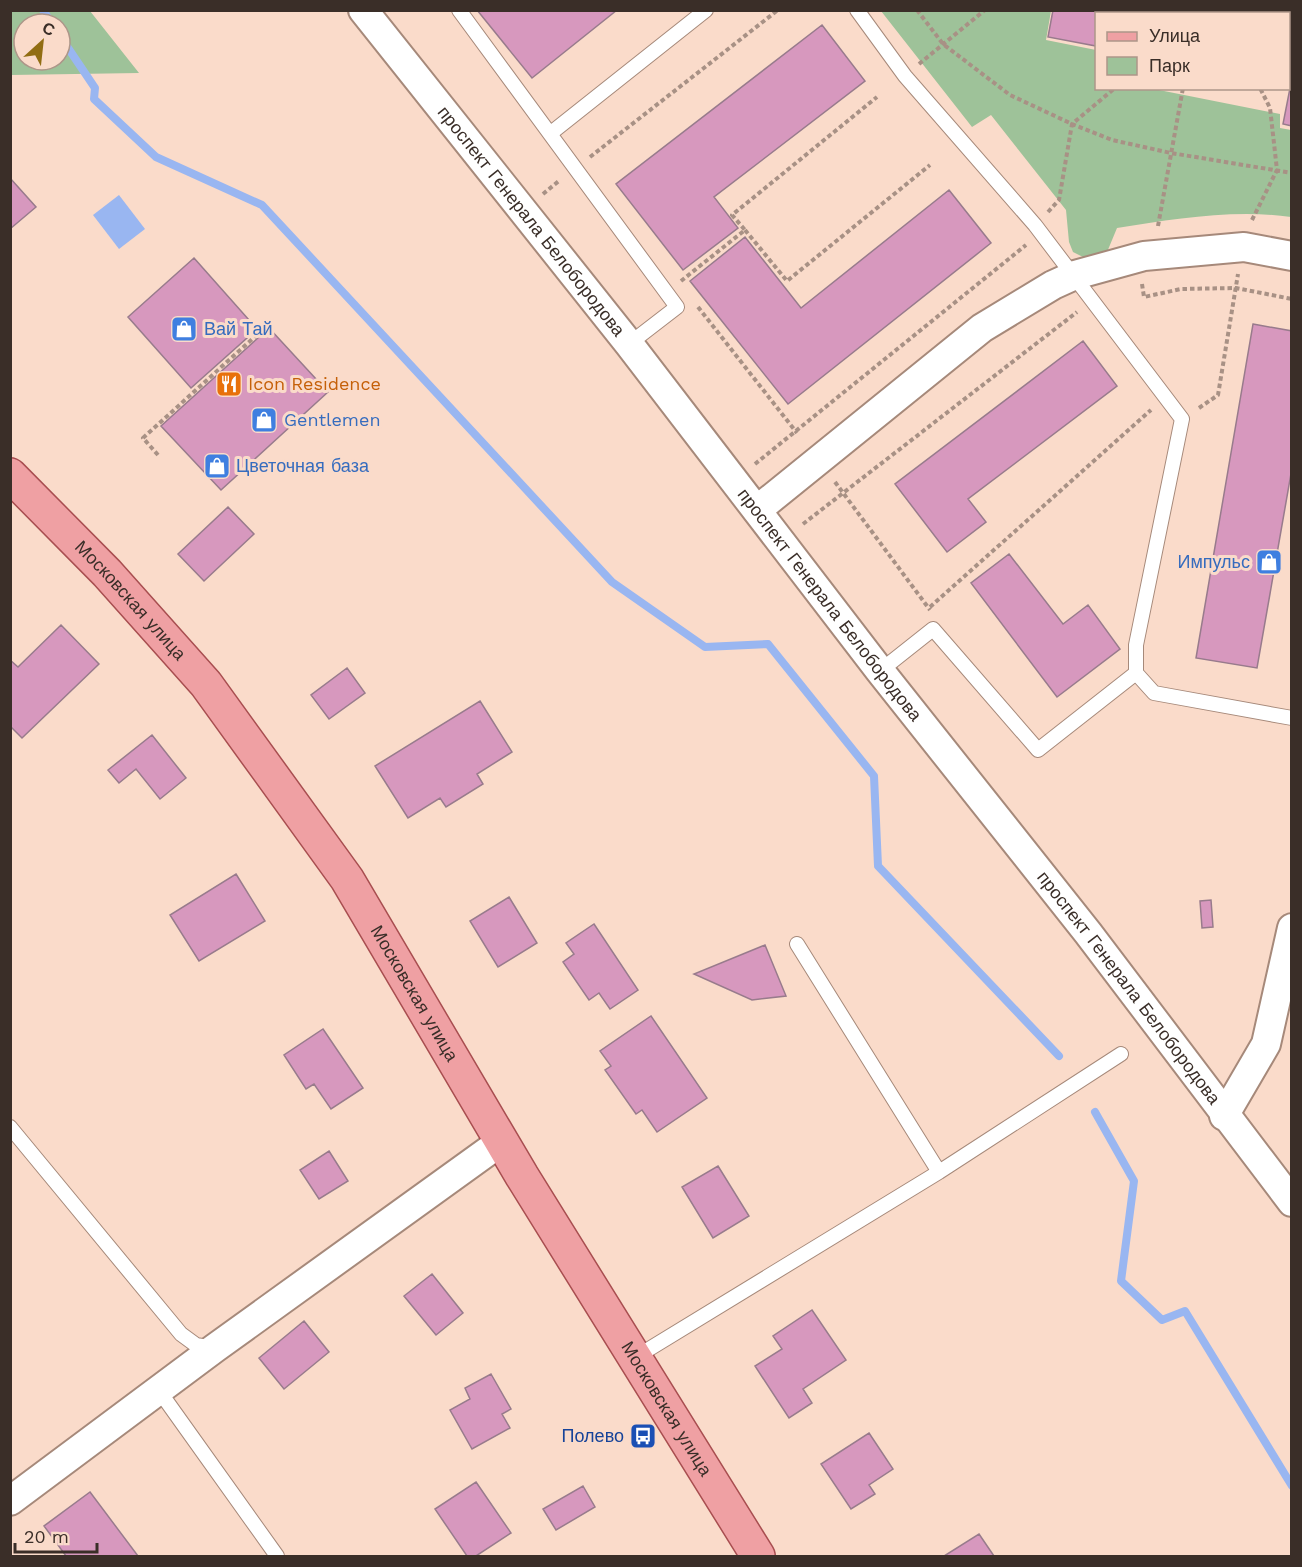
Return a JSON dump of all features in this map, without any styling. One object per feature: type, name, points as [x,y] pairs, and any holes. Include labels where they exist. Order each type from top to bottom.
[{"type":"main road","name":"Московская улица","points":[[10,475],[107,573],[206,684],[347,879],[502,1141],[758,1557]]},
{"type":"street","name":"проспект Генерала Белобородова","points":[[363,10],[629,344],[880,670],[1088,933],[1224,1116],[1292,1202]]},
{"type":"street","points":[[757,510],[982,328],[1053,285],[1075,275],[1144,256],[1244,247],[1292,256]]},
{"type":"street","points":[[1224,1116],[1266,1044],[1292,928]]},
{"type":"street","points":[[10,1502],[160,1392],[215,1348],[502,1141]]},
{"type":"lane","points":[[459,10],[677,307],[629,344]]},
{"type":"lane","points":[[551,133],[706,10]]},
{"type":"lane","points":[[857,10],[905,76],[1035,225],[1075,275],[1182,419],[1136,645],[1136,673],[1154,693],[1292,718]]},
{"type":"lane","points":[[880,670],[933,629],[1038,750],[1136,673]]},
{"type":"lane","points":[[797,944],[939,1172]]},
{"type":"lane","points":[[636,1357],[939,1172],[1122,1054]]},
{"type":"lane","points":[[10,1127],[181,1334],[196,1345],[215,1348]]},
{"type":"lane","points":[[160,1392],[278,1557]]},
{"type":"path","points":[[535,200],[778,10]]},
{"type":"path","points":[[917,10],[943,44],[1010,95],[1072,124],[1112,140],[1171,153],[1292,173]]},
{"type":"path","points":[[905,76],[986,10]]},
{"type":"path","points":[[746,471],[1025,248],[1035,225],[1059,200],[1072,124],[1113,90]]},
{"type":"path","points":[[1182,90],[1160,221],[1144,256],[1140,273],[1144,297],[1180,290],[1236,288],[1292,299]]},
{"type":"path","points":[[877,97],[732,215],[787,281],[930,165]]},
{"type":"path","points":[[667,293],[745,230]]},
{"type":"path","points":[[801,525],[1094,299]]},
{"type":"path","points":[[158,455],[143,438],[271,322]]},
{"type":"path","points":[[930,607],[1165,397]]},
{"type":"green space","points":[[10,11],[90,11],[139,73],[11,75]]},
{"type":"green space","points":[[881,11],[1051,11],[1046,40],[1095,50],[1095,90],[1159,90],[1280,114],[1280,128],[1291,130],[1291,217],[1226,215],[1182,218],[1117,228],[1105,257],[1085,258],[1073,252],[1069,242],[1066,210],[991,115],[972,127]]},
{"type":"water","points":[[119,195],[145,229],[119,249],[93,215]]},
{"type":"building","points":[[477,10],[617,10],[532,78]]},
{"type":"building","points":[[1053,10],[1144,10],[1144,12],[1095,12],[1095,46],[1048,37]]},
{"type":"building","points":[[822,25],[865,81],[714,197],[738,228],[683,270],[616,184]]},
{"type":"building","points":[[1292,78],[1292,126],[1283,124]]},
{"type":"building","points":[[10,178],[36,207],[10,229]]},
{"type":"building","points":[[949,190],[991,243],[788,404],[690,281],[745,237],[801,308]]},
{"type":"building","points":[[194,258],[257,329],[191,388],[128,317]]},
{"type":"building","points":[[1253,324],[1292,331],[1292,468],[1257,668],[1196,658]]},
{"type":"building","points":[[269,328],[328,392],[221,490],[161,426]]},
{"type":"building","points":[[1083,341],[1117,386],[968,499],[986,522],[947,552],[895,484]]},
{"type":"building","points":[[228,507],[254,534],[204,581],[178,554]]},
{"type":"building","points":[[1009,554],[1063,624],[1088,605],[1120,649],[1057,697],[971,583]]},
{"type":"building","points":[[61,625],[99,664],[22,738],[10,726],[10,660],[18,667]]},
{"type":"building","points":[[347,668],[365,693],[329,719],[311,695]]},
{"type":"building","points":[[480,701],[512,752],[477,774],[483,784],[446,807],[440,798],[408,818],[375,766]]},
{"type":"building","points":[[152,735],[186,778],[160,799],[136,769],[119,783],[108,770]]},
{"type":"building","points":[[236,874],[265,921],[199,961],[170,915]]},
{"type":"building","points":[[509,897],[537,943],[498,967],[470,921]]},
{"type":"building","points":[[1211,900],[1213,927],[1202,928],[1200,901]]},
{"type":"building","points":[[594,924],[638,990],[610,1009],[599,993],[589,1000],[563,962],[574,954],[566,943]]},
{"type":"building","points":[[765,945],[786,996],[752,1000],[694,974]]},
{"type":"building","points":[[651,1016],[707,1098],[657,1132],[642,1110],[636,1114],[605,1070],[611,1066],[600,1051]]},
{"type":"building","points":[[323,1029],[363,1088],[331,1109],[314,1084],[306,1089],[284,1055]]},
{"type":"building","points":[[329,1151],[348,1181],[319,1199],[300,1170]]},
{"type":"building","points":[[718,1166],[749,1216],[713,1238],[682,1187]]},
{"type":"building","points":[[432,1274],[463,1313],[436,1335],[404,1296]]},
{"type":"building","points":[[812,1310],[846,1360],[803,1389],[812,1403],[789,1418],[755,1366],[782,1349],[773,1336]]},
{"type":"building","points":[[304,1321],[329,1352],[284,1389],[259,1358]]},
{"type":"building","points":[[491,1374],[511,1409],[502,1414],[510,1428],[472,1449],[450,1410],[470,1399],[465,1388]]},
{"type":"building","points":[[869,1433],[893,1469],[869,1485],[875,1494],[851,1509],[821,1464]]},
{"type":"building","points":[[476,1482],[511,1533],[476,1556],[467,1556],[435,1509]]},
{"type":"building","points":[[583,1486],[595,1507],[556,1530],[543,1509]]},
{"type":"building","points":[[90,1492],[138,1556],[66,1556],[44,1526]]},
{"type":"building","points":[[979,1534],[994,1556],[944,1556]]},
{"type":"waterway","points":[[72,54],[95,88],[94,99],[156,157],[262,205],[612,582],[705,647],[768,644],[874,776],[878,866],[1059,1056]]},
{"type":"waterway","points":[[1095,1112],[1134,1181],[1121,1281],[1162,1320],[1185,1311],[1292,1486]]},
{"type":"place","name":"Вай Тай","points":[[184,329]]},
{"type":"place","name":"Icon Residence","points":[[229,384]]},
{"type":"place","name":"Gentlemen","points":[[264,420]]},
{"type":"place","name":"Цветочная база","points":[[217,466]]},
{"type":"place","name":"Импульс","points":[[1269,562]]},
{"type":"place","name":"Полево","points":[[643,1436]]}]
